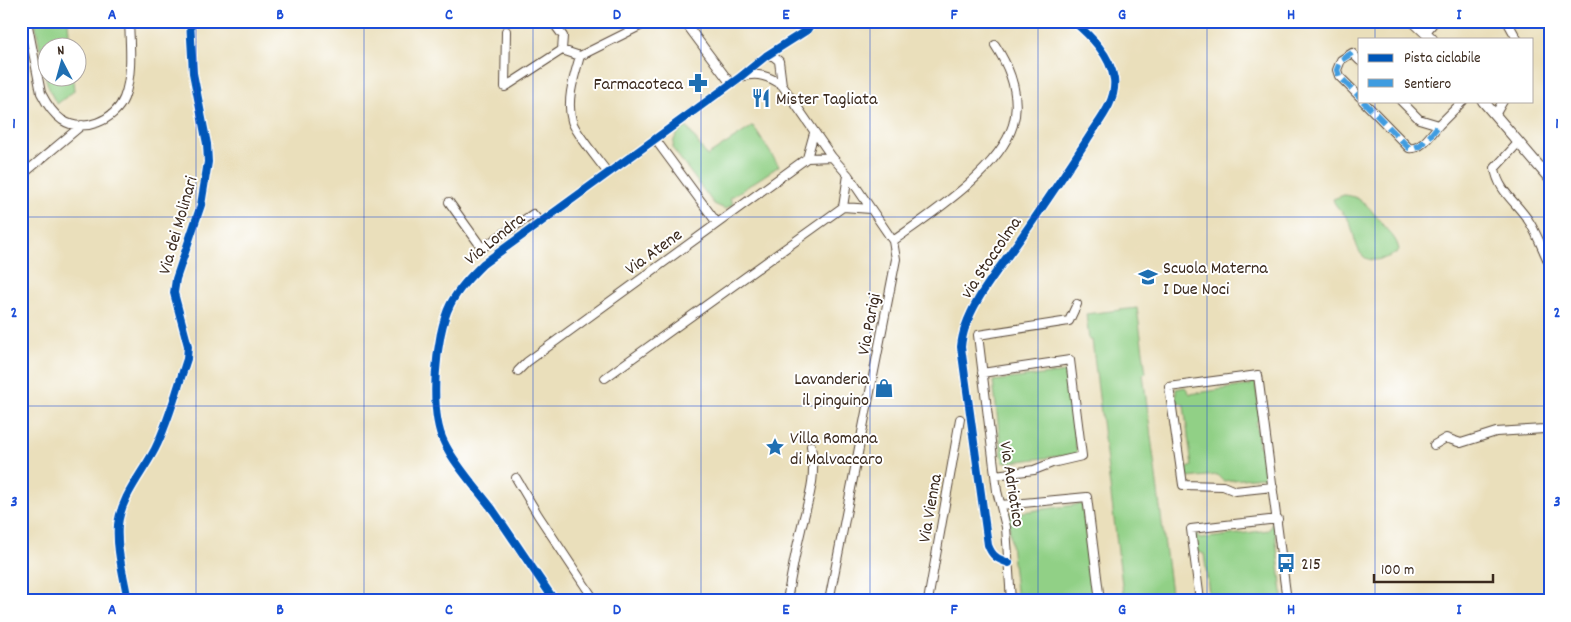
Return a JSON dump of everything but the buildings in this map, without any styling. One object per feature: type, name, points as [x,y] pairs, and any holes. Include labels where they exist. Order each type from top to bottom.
[{"type":"street","points":[[27,21],[41,93],[45,102],[64,121],[82,125],[89,125],[108,117],[123,100],[128,88],[130,75],[129,22],[144,21]]},
{"type":"street","name":"Via dei Molinari","points":[[128,601],[119,549],[118,525],[125,499],[155,449],[162,433],[186,358],[188,346],[174,292],[176,279],[202,205],[208,162],[207,144],[193,73],[190,21]]},
{"type":"street","points":[[552,21],[563,36],[562,50]]},
{"type":"street","points":[[562,50],[580,56],[650,21]]},
{"type":"street","points":[[684,21],[731,84]]},
{"type":"street","points":[[807,30],[813,21]]},
{"type":"street","points":[[766,56],[819,21]]},
{"type":"street","name":"via Stoccolma","points":[[1009,563],[997,559],[991,553],[988,545],[961,347],[962,337],[964,326],[975,304],[1060,182],[1108,108],[1114,88],[1114,78],[1109,64],[1103,51],[1073,21]]},
{"type":"street","points":[[1414,21],[1429,35],[1435,21]]},
{"type":"street","points":[[1507,21],[1516,38]]},
{"type":"street","points":[[506,31],[505,87],[562,50]]},
{"type":"street","points":[[782,85],[779,61],[786,42]]},
{"type":"street","points":[[740,78],[756,74],[772,78],[782,85],[814,133],[848,175],[893,241],[949,201],[984,169],[1009,133],[1015,113],[1014,88],[1008,66],[995,45]]},
{"type":"street","points":[[1358,59],[1352,53],[1341,60],[1337,70],[1339,76],[1358,95]]},
{"type":"street","points":[[580,56],[571,88],[570,106],[572,123],[608,173]]},
{"type":"street","points":[[766,56],[774,56],[779,61]]},
{"type":"street","name":"Via Londra","points":[[555,601],[444,442],[437,421],[436,402],[440,339],[446,314],[456,294],[483,264],[740,78],[766,56]]},
{"type":"street","points":[[764,76],[779,70]]},
{"type":"street","points":[[1365,102],[1410,148],[1421,146],[1462,102]]},
{"type":"street","points":[[1403,102],[1419,118],[1439,125]]},
{"type":"street","points":[[1484,102],[1550,179]]},
{"type":"street","points":[[1495,115],[1502,102]]},
{"type":"street","points":[[21,176],[82,125]]},
{"type":"street","points":[[814,133],[807,158],[832,157]]},
{"type":"street","points":[[655,138],[717,223]]},
{"type":"street","points":[[1518,143],[1495,168],[1497,178],[1503,191],[1530,222],[1550,265]]},
{"type":"street","name":"Via Atene","points":[[518,371],[527,362],[807,158]]},
{"type":"street","points":[[843,206],[848,175]]},
{"type":"street","points":[[449,202],[482,248],[533,214],[539,222]]},
{"type":"street","points":[[605,378],[843,206],[871,209]]},
{"type":"street","name":"Via Parigi","points":[[829,601],[896,259],[893,241]]},
{"type":"street","points":[[1540,244],[1550,243]]},
{"type":"street","name":"Via Adriatico","points":[[1011,601],[1006,527],[996,475],[978,335],[1069,321],[1077,304]]},
{"type":"street","points":[[982,372],[1070,360],[1082,456],[1052,463],[1034,470],[996,475]]},
{"type":"street","points":[[1274,488],[1235,491],[1223,486],[1183,485],[1169,387],[1258,375],[1274,488],[1278,519],[1287,601]]},
{"type":"street","name":"Via Vienna","points":[[928,601],[960,419]]},
{"type":"street","points":[[1434,445],[1446,438],[1461,443],[1496,432],[1544,429],[1550,425]]},
{"type":"street","points":[[787,601],[791,574],[814,478],[814,460],[811,446]]},
{"type":"street","points":[[516,478],[595,601]]},
{"type":"street","points":[[1001,505],[1086,497],[1100,601]]},
{"type":"street","points":[[1200,601],[1191,529],[1278,519]]},
{"type":"green space","points":[[35,21],[68,21],[69,38],[38,38]]},
{"type":"green space","points":[[49,88],[74,88],[74,91],[57,104]]},
{"type":"green space","points":[[753,126],[779,166],[730,198],[733,204],[725,209],[714,204],[673,149],[675,138],[678,133],[687,127],[707,156]]},
{"type":"green space","points":[[1344,195],[1356,198],[1370,209],[1395,239],[1399,250],[1397,252],[1382,259],[1373,260],[1361,254],[1349,221],[1333,199]]},
{"type":"green space","points":[[1137,308],[1146,373],[1143,374],[1172,601],[1124,601],[1092,340],[1089,340],[1086,314]]},
{"type":"green space","points":[[1066,372],[1077,454],[1003,463],[993,381]]},
{"type":"green space","points":[[1255,381],[1260,417],[1256,423],[1259,446],[1264,448],[1268,481],[1265,481],[1262,477],[1223,481],[1217,475],[1188,478],[1186,469],[1192,466],[1184,405],[1176,401],[1176,389],[1185,387],[1190,394],[1251,385],[1251,382]]},
{"type":"green space","points":[[1082,504],[1094,594],[1052,601],[1017,601],[1008,514]]},
{"type":"green space","points":[[1274,522],[1283,601],[1210,601],[1204,554],[1196,551],[1193,532],[1200,539],[1269,530]]},
{"type":"marked path","points":[[1352,53],[1341,60],[1337,70],[1339,76],[1358,95]]},
{"type":"marked path","points":[[1364,102],[1409,148],[1418,147],[1422,144],[1439,125]]},
{"type":"cycle path","points":[[128,601],[118,544],[120,515],[128,495],[160,438],[187,359],[188,346],[174,293],[176,279],[201,205],[208,162],[207,144],[193,73],[190,21]]},
{"type":"cycle path","points":[[555,601],[493,510],[454,459],[439,429],[436,412],[436,374],[441,335],[450,305],[469,278],[483,264],[739,78],[766,56],[807,30],[813,21]]},
{"type":"cycle path","points":[[1009,563],[996,557],[988,545],[961,347],[969,318],[985,288],[1047,200],[1101,119],[1113,96],[1114,79],[1104,54],[1093,40],[1073,21]]},
{"type":"place","name":"Farmacoteca","points":[[698,83]]},
{"type":"place","name":"Mister Tagliata","points":[[761,98]]},
{"type":"place","name":"Scuola Materna I Due Noci","points":[[1148,277]]},
{"type":"place","name":"Lavanderia il pinguino","points":[[884,388]]},
{"type":"place","name":"Villa Romana di Malvaccaro","points":[[775,447]]},
{"type":"place","name":"215","points":[[1286,563]]}]
